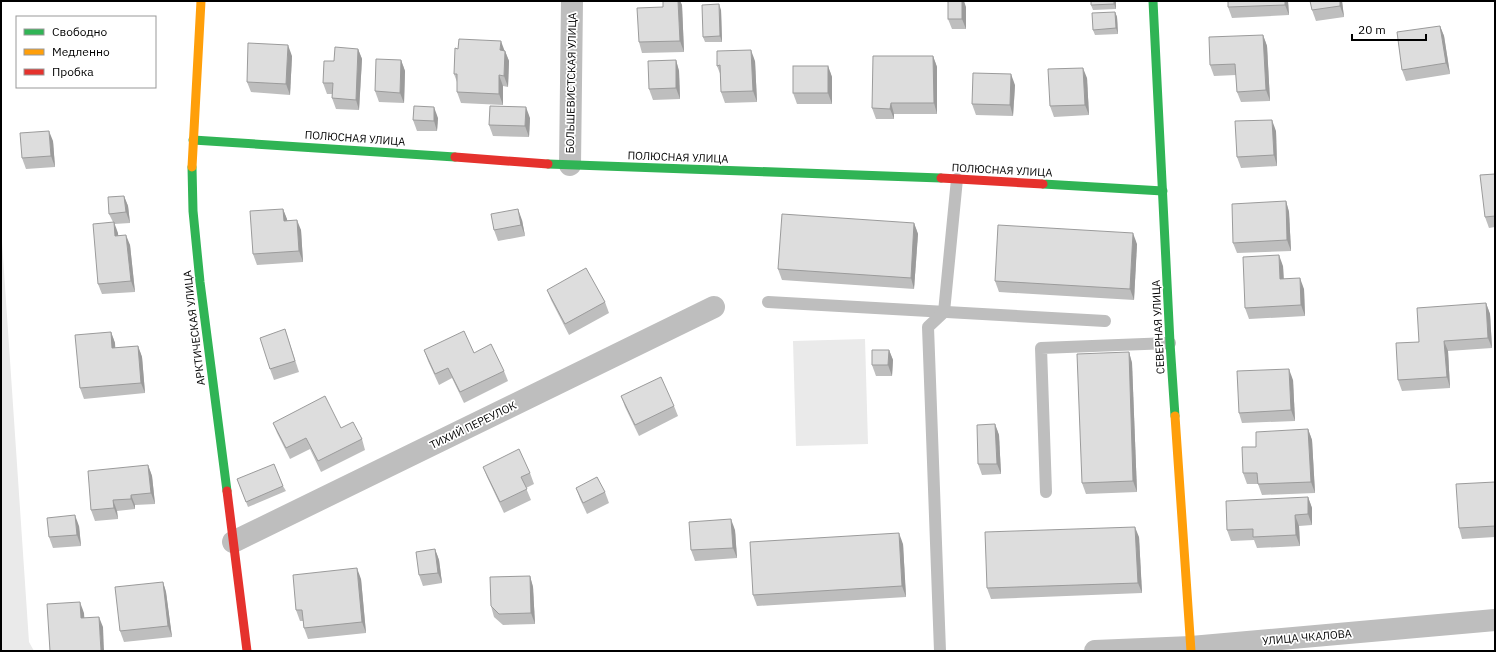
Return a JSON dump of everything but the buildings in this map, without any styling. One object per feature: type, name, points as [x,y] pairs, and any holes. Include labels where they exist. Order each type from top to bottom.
[{"type":"street","name":"АРКТИЧЕСКАЯ УЛИЦА","points":[[201,1],[193,140],[192,188],[198,267],[247,651]]},
{"type":"street","name":"БОЛЬШЕВИСТСКАЯ УЛИЦА","points":[[570,165],[572,1]]},
{"type":"street","name":"СЕВЕРНАЯ УЛИЦА","points":[[1153,1],[1170,343],[1191,649]]},
{"type":"street","name":"ПОЛЮСНАЯ УЛИЦА","points":[[193,140],[570,165],[958,180],[1163,191]]},
{"type":"street","name":"ТИХИЙ ПЕРЕУЛОК","points":[[233,542],[714,307]]},
{"type":"street","name":"УЛИЦА ЧКАЛОВА","points":[[1095,651],[1191,649],[1495,620]]},
{"type":"lane","points":[[940,651],[928,327],[944,312],[958,180]]},
{"type":"lane","points":[[768,302],[1105,321]]},
{"type":"lane","points":[[1046,492],[1041,348],[1170,343]]},
{"type":"shaded area","points":[[1,1],[2,1],[1,205]]},
{"type":"shaded area","points":[[1,227],[29,642],[34,651],[1,651]]},
{"type":"shaded area","points":[[865,339],[868,444],[796,446],[793,341]]},
{"type":"traffic: fast","points":[[1153,1],[1175,416]]},
{"type":"traffic: fast","points":[[193,140],[455,157]]},
{"type":"traffic: fast","points":[[548,164],[941,178]]},
{"type":"traffic: fast","points":[[192,167],[193,211],[200,282],[227,491]]},
{"type":"traffic: fast","points":[[1043,184],[1163,191]]},
{"type":"traffic: slow","points":[[192,167],[201,1]]},
{"type":"traffic: slow","points":[[1175,416],[1191,651]]},
{"type":"traffic: jam","points":[[455,157],[548,164]]},
{"type":"traffic: jam","points":[[941,178],[1043,184]]},
{"type":"traffic: jam","points":[[227,491],[247,651]]}]
